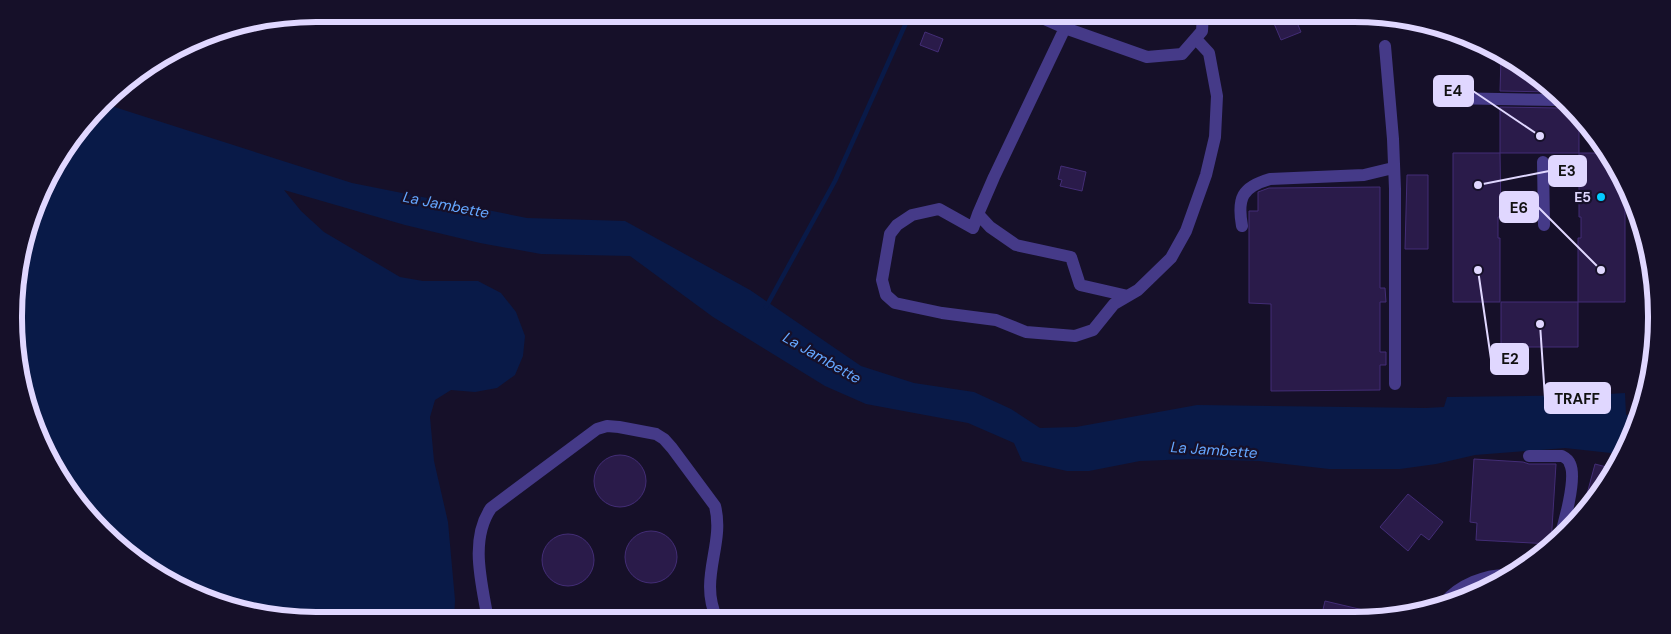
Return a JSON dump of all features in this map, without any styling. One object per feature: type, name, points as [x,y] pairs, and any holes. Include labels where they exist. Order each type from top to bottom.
[{"type":"street","points":[[1051,22],[1147,57],[1182,54],[1202,31],[1203,22]]},
{"type":"street","points":[[1065,28],[994,177],[973,228],[939,209],[912,215],[897,225],[890,234],[882,280],[886,295],[895,303],[942,313],[996,320],[1026,332],[1075,336],[1093,330],[1114,304],[1138,290],[1171,258],[1186,231],[1206,175],[1215,137],[1217,96],[1209,53],[1196,38]]},
{"type":"street","points":[[1385,46],[1393,139],[1395,384]]},
{"type":"street","points":[[1444,98],[1552,100]]},
{"type":"street","points":[[1544,162],[1544,225]]},
{"type":"street","points":[[1242,226],[1240,211],[1242,199],[1246,190],[1255,183],[1270,179],[1364,175],[1393,168]]},
{"type":"street","points":[[978,214],[990,227],[1016,245],[1071,257],[1080,285],[1128,296]]},
{"type":"street","points":[[487,612],[479,561],[482,527],[491,508],[597,429],[607,426],[656,434],[664,439],[715,506],[717,523],[709,587],[710,601],[714,612]]},
{"type":"street","points":[[1529,456],[1562,456],[1570,464],[1572,471],[1569,503],[1563,524]]},
{"type":"street","points":[[1449,596],[1484,578],[1494,576]]},
{"type":"water","name":"La Jambette","points":[[112,106],[352,183],[527,218],[625,221],[750,290],[861,366],[914,383],[974,392],[1011,409],[1040,428],[1076,427],[1197,405],[1426,408],[1444,407],[1447,397],[1625,393],[1626,415],[1632,414],[1615,453],[1565,448],[1475,455],[1436,464],[1400,469],[1329,469],[1259,461],[1191,459],[1140,461],[1089,471],[1067,471],[1022,461],[1014,443],[968,423],[866,404],[825,386],[713,317],[630,256],[541,254],[480,243],[405,225],[284,190],[301,211],[324,232],[400,277],[423,281],[478,281],[501,293],[516,312],[525,336],[523,356],[515,375],[497,388],[475,392],[451,390],[435,400],[430,417],[434,461],[448,522],[454,612],[317,612],[260,606],[222,596],[170,572],[138,551],[109,525],[72,481],[45,430],[28,374],[22,317],[25,279],[38,222],[53,187],[72,153]]},
{"type":"building","points":[[1273,22],[1306,22],[1298,25],[1301,32],[1281,40]]},
{"type":"building","points":[[925,32],[943,39],[938,52],[920,45]]},
{"type":"building","points":[[1501,62],[1518,72],[1543,92],[1500,91]]},
{"type":"building","points":[[1500,107],[1560,107],[1579,128],[1579,153],[1500,153]]},
{"type":"building","points":[[1453,153],[1500,153],[1501,217],[1498,217],[1498,238],[1500,238],[1500,302],[1453,302]]},
{"type":"building","points":[[1579,153],[1599,153],[1625,202],[1625,302],[1578,302],[1578,238],[1581,238],[1581,217],[1579,217]]},
{"type":"building","points":[[1061,166],[1086,172],[1082,191],[1060,186],[1062,180],[1058,179]]},
{"type":"building","points":[[1407,175],[1428,175],[1428,249],[1405,249]]},
{"type":"building","points":[[1380,187],[1380,288],[1385,288],[1386,302],[1380,302],[1380,352],[1386,352],[1386,365],[1380,365],[1380,390],[1271,391],[1271,304],[1249,303],[1249,211],[1258,211],[1258,192],[1269,188]]},
{"type":"building","points":[[1501,302],[1578,302],[1578,347],[1501,347]]},
{"type":"building","points":[[615,455],[625,455],[639,462],[646,476],[646,486],[639,500],[625,507],[615,507],[605,503],[598,496],[594,486],[594,476],[598,466],[605,459]]},
{"type":"building","points":[[1474,459],[1529,464],[1556,464],[1552,535],[1542,544],[1476,540],[1477,523],[1470,522]]},
{"type":"building","points":[[1595,464],[1607,467],[1599,481],[1586,498]]},
{"type":"building","points":[[1408,494],[1443,522],[1429,540],[1421,534],[1408,551],[1380,527]]},
{"type":"building","points":[[646,531],[656,531],[670,538],[677,552],[677,562],[670,576],[656,583],[646,583],[636,579],[629,572],[625,562],[625,552],[629,542],[636,535]]},
{"type":"building","points":[[563,534],[573,534],[587,541],[594,555],[594,565],[587,579],[573,586],[563,586],[553,582],[546,575],[542,565],[542,555],[546,545],[553,538]]},
{"type":"building","points":[[1325,601],[1369,611],[1354,612],[1322,612]]},
{"type":"waterway","points":[[766,307],[835,181],[906,22]]},
{"type":"place","name":"E4","points":[[1540,136]]},
{"type":"place","name":"E3","points":[[1478,185]]},
{"type":"place","name":"E5","points":[[1601,197]]},
{"type":"place","name":"E2","points":[[1478,270]]},
{"type":"place","name":"E6","points":[[1601,270]]},
{"type":"place","name":"TRAFF","points":[[1540,324]]}]
